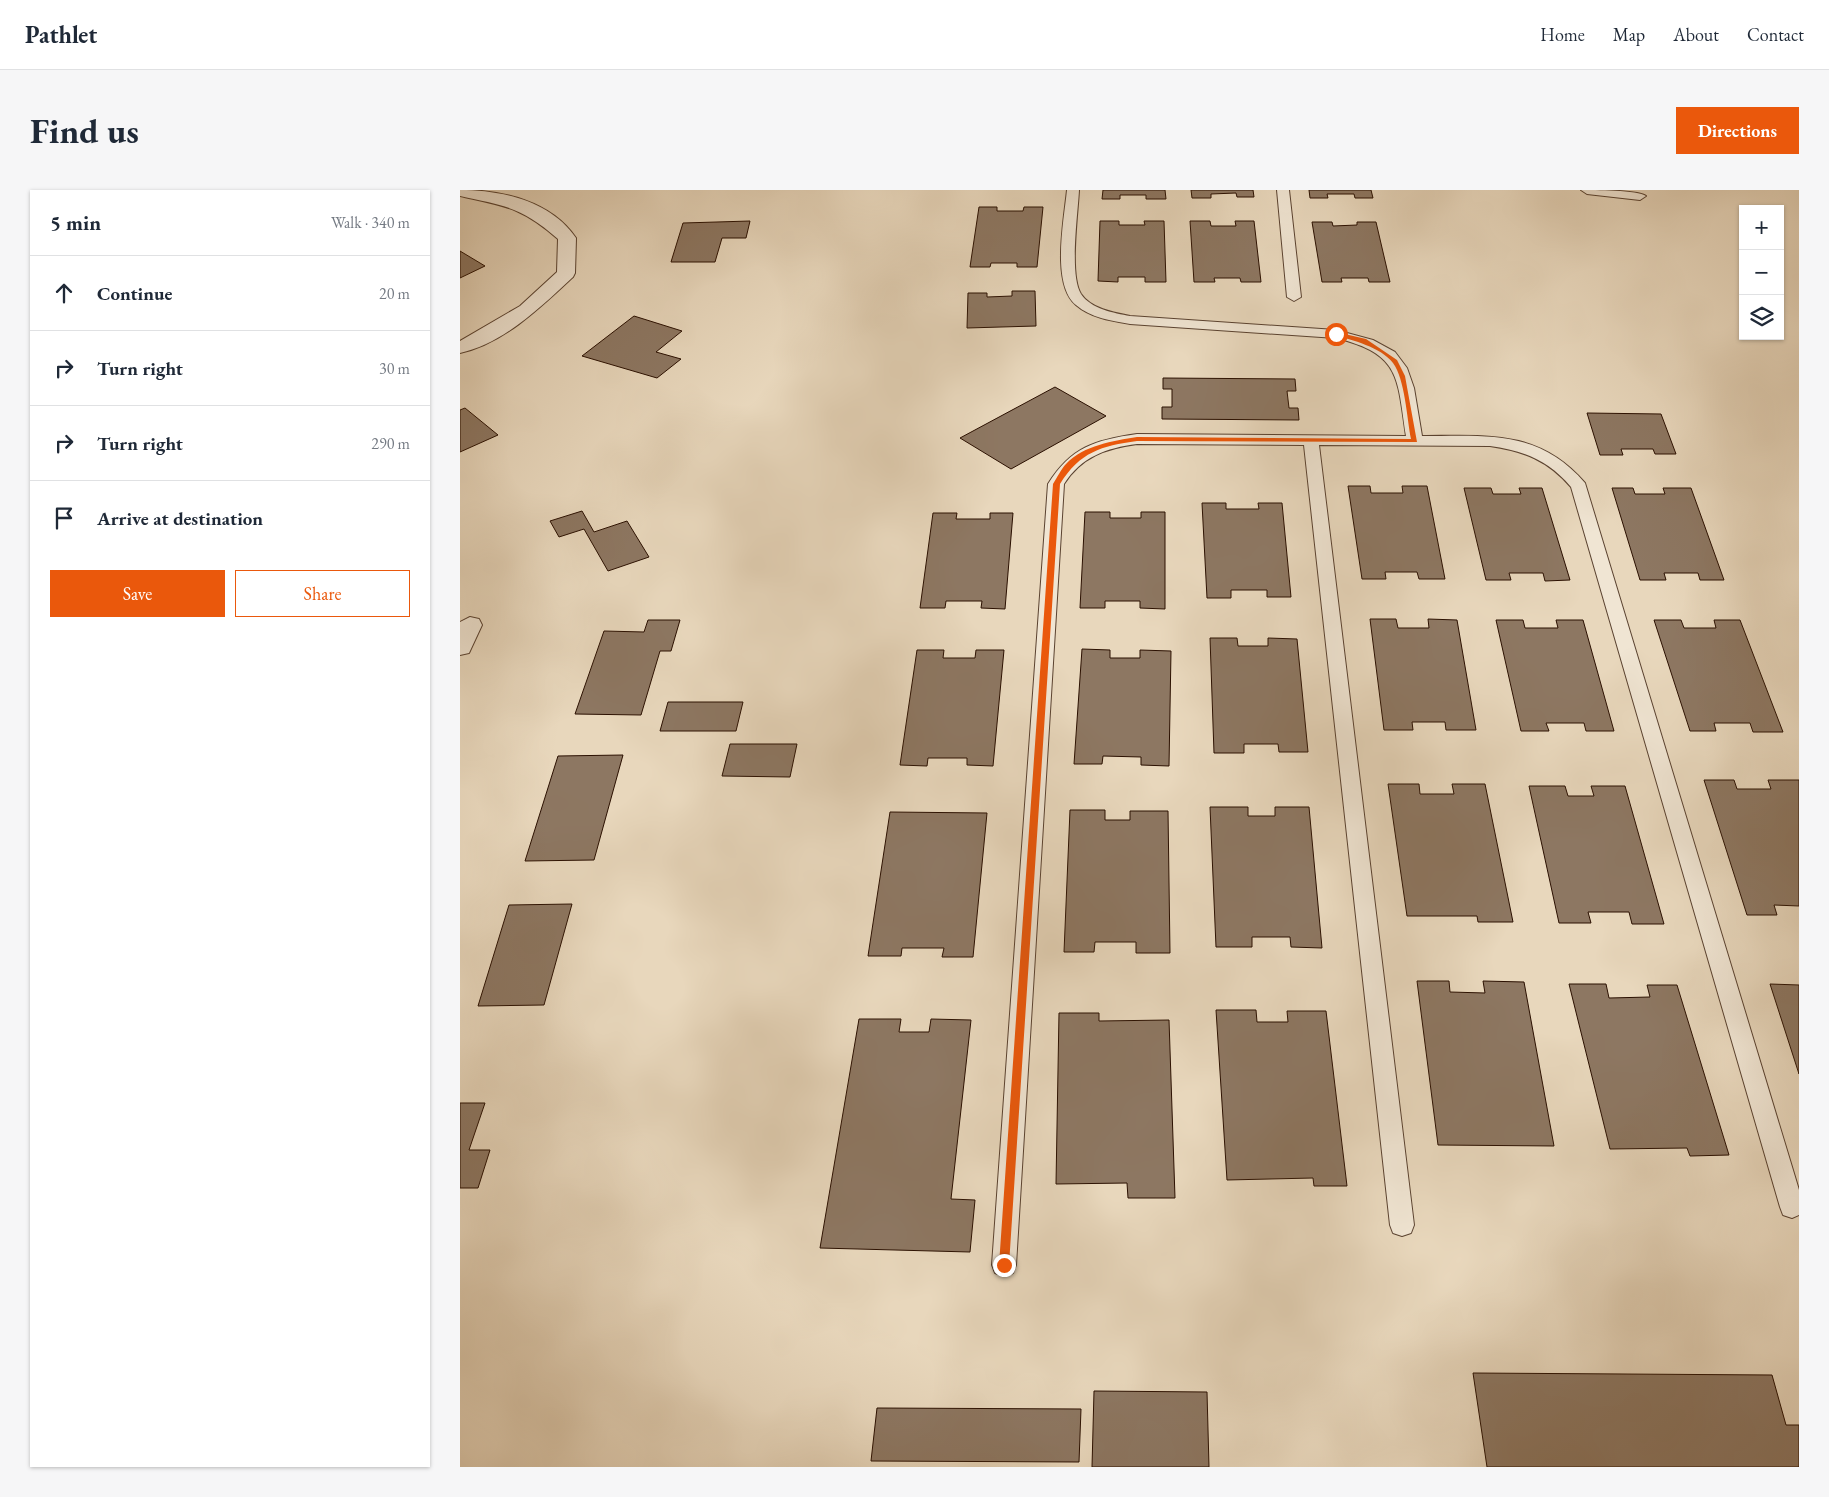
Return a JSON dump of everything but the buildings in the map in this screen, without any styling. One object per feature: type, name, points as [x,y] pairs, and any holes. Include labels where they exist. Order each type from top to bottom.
[{"type":"street","points":[[460,190],[517,203],[543,216],[566,238],[566,273],[527,310],[470,345],[460,347]]},
{"type":"lane","points":[[1073,190],[1068,280],[1075,296],[1106,316],[1130,320],[1336,334],[1364,340],[1395,361],[1402,376],[1415,441]]},
{"type":"lane","points":[[1283,190],[1294,297]]},
{"type":"lane","points":[[1587,190],[1640,196]]},
{"type":"lane","points":[[1004,1265],[1056,484],[1069,465],[1108,443],[1137,439],[1490,441],[1518,445],[1541,453],[1562,465],[1579,486],[1792,1207]]},
{"type":"lane","points":[[1311,440],[1402,1225]]},
{"type":"route","points":[[1004,1265],[1056,484],[1069,465],[1089,452],[1108,443],[1137,439],[1415,441],[1402,376],[1395,361],[1383,351],[1364,340],[1336,334]]}]
